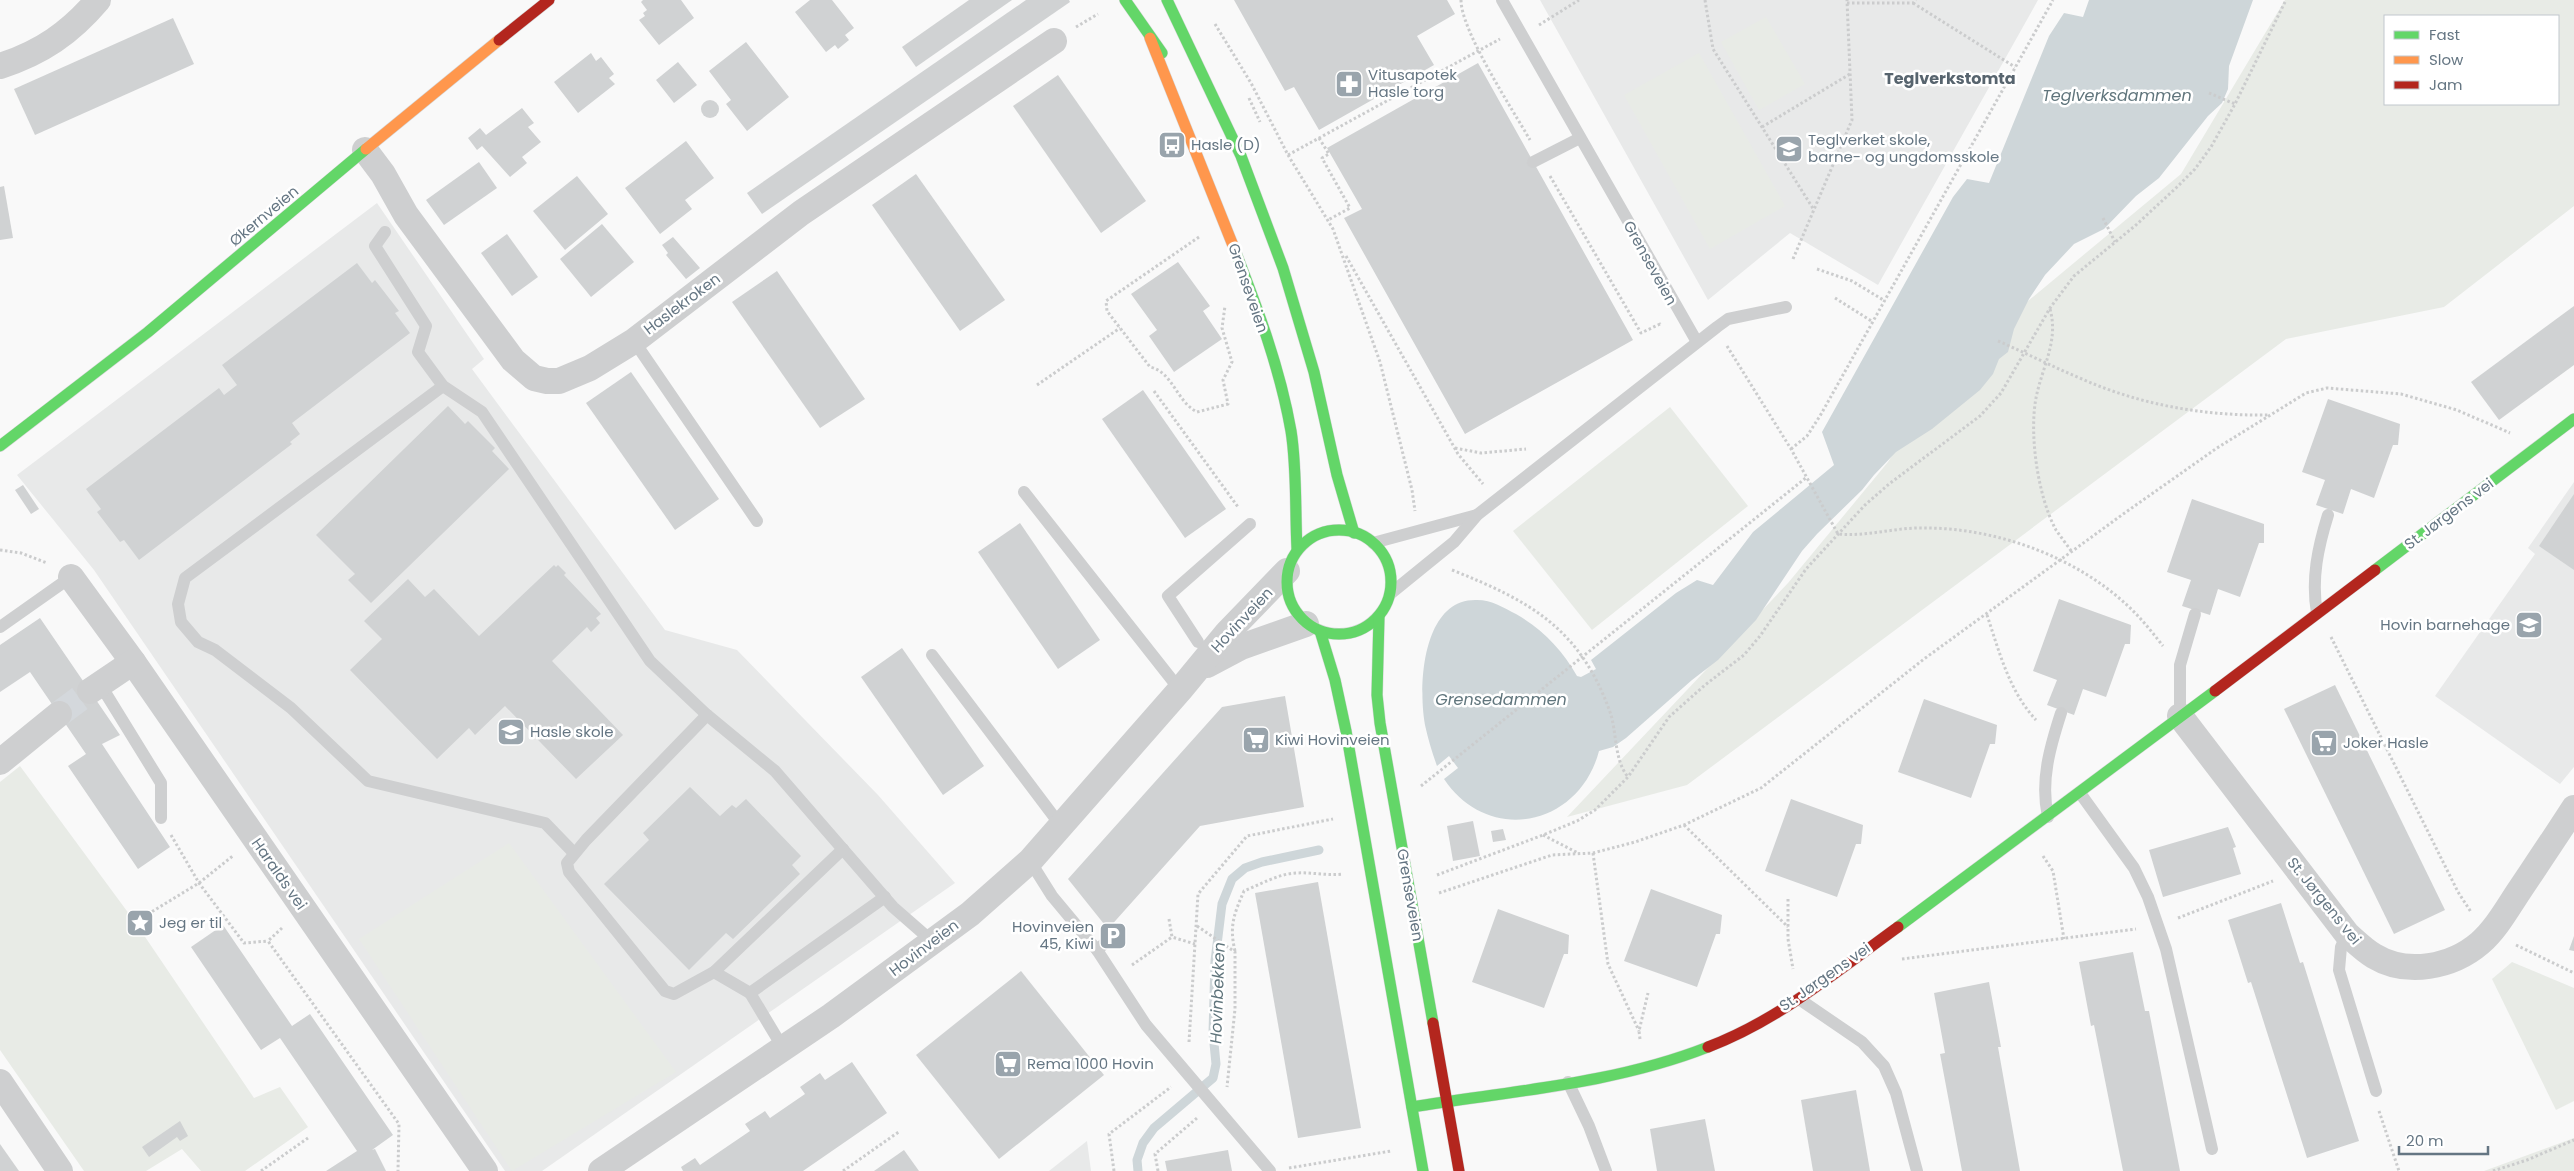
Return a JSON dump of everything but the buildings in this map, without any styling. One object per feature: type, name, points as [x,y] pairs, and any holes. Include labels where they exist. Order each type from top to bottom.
[{"type":"main road","name":"Grenseveien","points":[[1125,0],[1150,38],[1175,67]]},
{"type":"main road","points":[[1167,0],[1177,17],[1230,131],[1283,268],[1314,372],[1337,474],[1354,532]]},
{"type":"main road","name":"Økernveien","points":[[0,446],[148,332],[546,1]]},
{"type":"main road","name":"Grenseveien","points":[[1150,38],[1211,185],[1251,291],[1282,392],[1291,432],[1292,560]]},
{"type":"main road","points":[[1199,96],[1230,131]]},
{"type":"main road","name":"St. Jørgens vei","points":[[1412,1107],[1611,1077],[1644,1070],[1736,1037],[1799,999],[2048,817],[2574,419]]},
{"type":"main road","points":[[1338,530],[1354,532],[1373,543],[1382,553],[1388,566],[1391,580],[1390,594],[1379,617],[1366,627],[1352,633],[1336,635],[1313,627],[1296,613],[1289,600],[1286,586],[1292,560],[1322,533],[1338,530]]},
{"type":"main road","name":"Grenseveien","points":[[1379,617],[1377,695],[1380,723],[1459,1171]]},
{"type":"main road","points":[[1313,627],[1346,731],[1423,1171]]},
{"type":"street","points":[[0,66],[46,48],[65,34],[98,0]]},
{"type":"street","name":"Haslekroken","points":[[365,150],[383,174],[406,215],[513,360],[534,378],[559,381],[573,376],[634,341],[801,213],[1054,41]]},
{"type":"street","name":"Hovinveien","points":[[601,1171],[831,1016],[970,914],[1030,860],[1061,826],[1198,670],[1227,633],[1261,601],[1292,560]]},
{"type":"street","name":"Haralds vei","points":[[71,577],[133,662],[485,1171]]},
{"type":"street","name":"Hovinveien","points":[[1198,670],[1241,647],[1313,627]]},
{"type":"street","points":[[95,687],[133,662]]},
{"type":"street","points":[[0,762],[59,714]]},
{"type":"street","name":"St. Jørgens vei","points":[[2180,716],[2347,934],[2373,956],[2406,967],[2420,967],[2456,959],[2471,950],[2491,931],[2574,808]]},
{"type":"street","points":[[0,1082],[60,1171]]},
{"type":"lane","name":"Grenseveien","points":[[1502,0],[1697,342]]},
{"type":"lane","points":[[1536,160],[1580,138]]},
{"type":"lane","points":[[385,232],[375,246],[426,326],[418,352],[443,386],[482,412],[650,661],[707,715],[774,771],[885,897],[933,942]]},
{"type":"lane","points":[[1390,594],[1454,542],[1477,515],[1536,471],[1716,327],[1728,319],[1786,307]]},
{"type":"lane","points":[[634,341],[758,521]]},
{"type":"lane","points":[[443,386],[185,578],[178,604],[181,622],[198,642],[215,650],[291,708],[368,781],[546,823],[574,853]]},
{"type":"lane","points":[[1024,492],[1180,690]]},
{"type":"lane","points":[[1373,543],[1477,515]]},
{"type":"lane","points":[[2317,613],[2314,597],[2317,558],[2328,515]]},
{"type":"lane","points":[[1198,642],[1168,596],[1250,524]]},
{"type":"lane","points":[[0,627],[71,577]]},
{"type":"lane","points":[[2180,716],[2180,665],[2195,614]]},
{"type":"lane","points":[[932,655],[1061,826]]},
{"type":"lane","points":[[95,687],[161,783],[161,818]]},
{"type":"lane","points":[[2048,817],[2044,788],[2061,712]]},
{"type":"lane","points":[[707,715],[574,853],[567,864],[569,872],[665,991],[674,994],[714,972],[843,849]]},
{"type":"lane","points":[[2080,793],[2134,868],[2148,897],[2166,948],[2212,1149]]},
{"type":"lane","points":[[1030,860],[1052,896],[1097,950],[1146,1025],[1210,1103],[1276,1170]]},
{"type":"lane","points":[[750,993],[885,897]]},
{"type":"lane","points":[[2347,934],[2341,947],[2339,970],[2376,1091]]},
{"type":"lane","points":[[1097,950],[1113,936]]},
{"type":"lane","points":[[714,972],[750,993],[783,1048]]},
{"type":"lane","points":[[1799,999],[1862,1042],[1884,1066],[1896,1093],[1917,1171]]},
{"type":"lane","points":[[1568,1082],[1589,1126],[1606,1171]]},
{"type":"path","points":[[1461,0],[1461,9],[1479,51],[1536,160],[1641,333],[1660,324],[1665,331]]},
{"type":"path","points":[[1539,25],[1579,0]]},
{"type":"path","points":[[1705,0],[1713,49],[1814,210]]},
{"type":"path","points":[[1791,450],[1807,436],[1820,416],[2053,0]]},
{"type":"path","points":[[1429,878],[1577,821],[1595,810],[1628,777],[1656,734],[1669,718],[1705,684],[1744,654],[1760,636],[1806,570],[1838,534],[1889,484],[1980,416],[2001,393],[2050,308],[2074,276],[2115,242],[2195,169],[2211,147],[2235,104],[2286,0]]},
{"type":"path","points":[[1793,259],[1852,120],[1847,2],[1915,2],[2016,67]]},
{"type":"path","points":[[1212,20],[1251,83],[1288,155],[1328,220],[1341,247],[1455,448],[1484,485]]},
{"type":"path","points":[[1288,155],[1518,29]]},
{"type":"path","points":[[1762,127],[1850,74]]},
{"type":"path","points":[[2208,94],[2235,104]]},
{"type":"path","points":[[1319,138],[1329,154],[1322,158],[1350,208],[1328,220]]},
{"type":"path","points":[[2103,218],[2115,242]]},
{"type":"path","points":[[1206,232],[1106,301],[1107,311],[1150,367],[1159,369],[1188,407],[1197,412],[1228,404],[1223,380],[1232,362],[1222,328],[1223,309],[1227,303]]},
{"type":"path","points":[[1341,247],[1380,362],[1412,490],[1415,516]]},
{"type":"path","points":[[1817,270],[1852,281],[1885,301]]},
{"type":"path","points":[[1835,298],[1873,322]]},
{"type":"path","points":[[2050,308],[2054,323],[2047,363],[2036,398],[2034,442],[2050,515],[2056,530],[2072,552]]},
{"type":"path","points":[[1716,327],[1807,477],[1838,534]]},
{"type":"path","points":[[1037,384],[1120,328]]},
{"type":"path","points":[[1998,341],[2082,380],[2146,402],[2204,413],[2270,414]]},
{"type":"path","points":[[1432,896],[1552,855],[1593,853],[1635,842],[1684,825],[1761,788],[1924,659],[1987,615],[2168,481],[2270,414],[2306,393],[2326,388],[2401,394],[2457,410],[2500,428],[2536,448]]},
{"type":"path","points":[[1154,391],[1250,524]]},
{"type":"path","points":[[1455,448],[1481,453],[1528,448]]},
{"type":"path","points":[[1418,788],[1807,477]]},
{"type":"path","points":[[1838,534],[1854,536],[1922,528],[1950,528],[1978,532],[2006,540],[2059,561],[2094,579],[2127,605],[2180,665]]},
{"type":"path","points":[[0,550],[21,553],[59,567],[71,577]]},
{"type":"path","points":[[1447,568],[1519,599],[1547,619],[1583,656],[1601,688],[1610,711],[1622,769],[1628,777]]},
{"type":"path","points":[[2317,613],[2458,892],[2471,911],[2491,931],[2574,973]]},
{"type":"path","points":[[1987,615],[2018,695],[2035,719],[2055,733]]},
{"type":"path","points":[[1114,1171],[1109,1134],[1188,1076],[1198,894],[1247,836],[1342,817]]},
{"type":"path","points":[[161,818],[199,883],[244,943],[268,941],[304,908]]},
{"type":"path","points":[[1684,825],[1788,927]]},
{"type":"path","points":[[1543,835],[1580,854]]},
{"type":"path","points":[[135,922],[199,883],[254,839]]},
{"type":"path","points":[[1593,853],[1608,964],[1639,1031],[1644,1070]]},
{"type":"path","points":[[2043,855],[2053,871],[2064,939]]},
{"type":"path","points":[[1158,1171],[1155,1154],[1226,1090],[1235,1009],[1235,952],[1230,931],[1244,890],[1278,876],[1297,872],[1325,876],[1351,874]]},
{"type":"path","points":[[1874,943],[1892,957],[1905,959],[2064,939],[2158,924],[2224,901],[2303,878]]},
{"type":"path","points":[[1788,899],[1788,939],[1799,999]]},
{"type":"path","points":[[1169,918],[1172,937]]},
{"type":"path","points":[[1196,926],[1235,952]]},
{"type":"path","points":[[1172,937],[1195,944]]},
{"type":"path","points":[[1137,961],[1172,937]]},
{"type":"path","points":[[268,941],[399,1124],[398,1171]]},
{"type":"path","points":[[1639,1031],[1648,993]]},
{"type":"path","points":[[2376,1091],[2376,1101],[2399,1171]]},
{"type":"path","points":[[843,1171],[900,1132]]},
{"type":"path","points":[[261,1171],[308,1138]]},
{"type":"path","points":[[2494,1171],[2527,1160],[2574,1140]]},
{"type":"path","points":[[1276,1170],[1399,1150]]},
{"type":"shaded area","name":"Teglverket skole, barne- og ungdomsskole","points":[[1540,0],[2038,0],[1878,285],[1790,233],[1708,300]]},
{"type":"shaded area","points":[[2285,0],[2574,0],[2574,206],[2444,307],[2286,339],[1687,785],[1567,817],[1788,583],[1888,462],[1945,370],[2181,174]]},
{"type":"shaded area","points":[[1766,17],[1805,84],[1759,110],[1721,42]]},
{"type":"shaded area","points":[[1699,53],[1785,206],[1710,249],[1624,95]]},
{"type":"shaded area","name":"Hasle skole","points":[[377,203],[484,359],[472,369],[665,630],[737,650],[878,795],[955,883],[542,1171],[505,1171],[94,570],[17,475]]},
{"type":"shaded area","points":[[1670,407],[1748,506],[1592,630],[1513,531]]},
{"type":"shaded area","name":"Hovin barnehage","points":[[2574,482],[2574,767],[2560,784],[2435,696],[2535,554],[2528,548]]},
{"type":"shaded area","points":[[20,766],[135,922],[254,1098],[280,1087],[308,1127],[245,1171],[201,1171],[182,1149],[146,1171],[84,1171],[0,1050],[0,782]]},
{"type":"shaded area","points":[[509,843],[676,1072],[512,1171],[359,939]]},
{"type":"shaded area","points":[[2512,962],[2574,988],[2574,1101],[2556,1110],[2492,979]]},
{"type":"shaded area","points":[[2574,1138],[2574,1171],[2484,1171]]},
{"type":"shaded area","points":[[1087,1141],[1091,1171],[1049,1171]]},
{"type":"water","points":[[2089,0],[2253,0],[2229,66],[2228,89],[2222,103],[2208,116],[2159,178],[2136,196],[2104,229],[2074,244],[2045,275],[2029,299],[2014,329],[2008,352],[1999,359],[1993,374],[1980,390],[1932,429],[1896,452],[1862,490],[1802,551],[1756,620],[1718,660],[1692,680],[1626,738],[1613,747],[1599,751],[1588,777],[1573,797],[1553,811],[1530,818],[1507,819],[1484,813],[1462,800],[1444,779],[1458,768],[1449,756],[1437,766],[1426,730],[1423,709],[1422,689],[1428,648],[1435,629],[1445,613],[1459,603],[1477,600],[1488,601],[1502,607],[1525,620],[1551,640],[1577,676],[1581,677],[1596,669],[1591,660],[1676,593],[1697,580],[1713,585],[1753,532],[1834,465],[1822,432],[1953,197],[1967,179],[1989,183],[2049,36],[2064,13],[2083,17]]},
{"type":"waterway","name":"Hovinbekken","points":[[1138,1171],[1137,1160],[1143,1143],[1154,1128],[1213,1078],[1216,1064],[1213,1033],[1215,961],[1222,904],[1232,879],[1245,868],[1262,862],[1319,850]]},
{"type":"tunnel","points":[[59,714],[90,691]]},
{"type":"traffic: fast","points":[[1125,0],[1162,53]]},
{"type":"traffic: fast","points":[[1167,0],[1241,156],[1283,268],[1314,372],[1337,475],[1354,533]]},
{"type":"traffic: fast","points":[[0,446],[148,332],[366,149]]},
{"type":"traffic: fast","points":[[1234,248],[1267,338],[1286,407],[1294,460],[1297,549]]},
{"type":"traffic: fast","points":[[2375,570],[2574,419]]},
{"type":"traffic: fast","points":[[1339,530],[1359,534],[1376,545],[1387,562],[1391,582],[1387,602],[1376,619],[1359,630],[1339,634],[1319,630],[1302,619],[1291,602],[1287,582],[1291,562],[1302,545],[1319,534],[1339,530]]},
{"type":"traffic: fast","points":[[1379,617],[1377,695],[1380,723],[1433,1023]]},
{"type":"traffic: fast","points":[[1320,631],[1335,680],[1346,731],[1423,1171]]},
{"type":"traffic: fast","points":[[1898,927],[2215,691]]},
{"type":"traffic: fast","points":[[1412,1107],[1599,1078],[1672,1060],[1708,1047]]},
{"type":"traffic: slow","points":[[1150,38],[1234,248]]},
{"type":"traffic: slow","points":[[366,149],[499,40]]},
{"type":"traffic: jam","points":[[499,40],[549,0]]},
{"type":"traffic: jam","points":[[2215,691],[2375,570]]},
{"type":"traffic: jam","points":[[1708,1047],[1734,1036],[1783,1009],[1898,927]]},
{"type":"traffic: jam","points":[[1433,1023],[1459,1171]]},
{"type":"place","name":"Vitusapotek Hasle torg","points":[[1349,84]]},
{"type":"place","name":"Hasle (D)","points":[[1172,145]]},
{"type":"place","name":"Teglverket skole, barne- og ungdomsskole","points":[[1789,149]]},
{"type":"place","name":"Hovin barnehage","points":[[2529,625]]},
{"type":"place","name":"Hasle skole","points":[[511,732]]},
{"type":"place","name":"Kiwi Hovinveien","points":[[1256,740]]},
{"type":"place","name":"Joker Hasle","points":[[2324,743]]},
{"type":"place","name":"Jeg er til","points":[[140,923]]},
{"type":"place","name":"Hovinveien 45, Kiwi","points":[[1113,936]]},
{"type":"place","name":"Rema 1000 Hovin","points":[[1008,1064]]},
{"type":"district","name":"Teglverkstomta","points":[[1950,78]]},
{"type":"water label","name":"Teglverksdammen","points":[[2117,95]]},
{"type":"water label","name":"Grensedammen","points":[[1501,699]]}]
